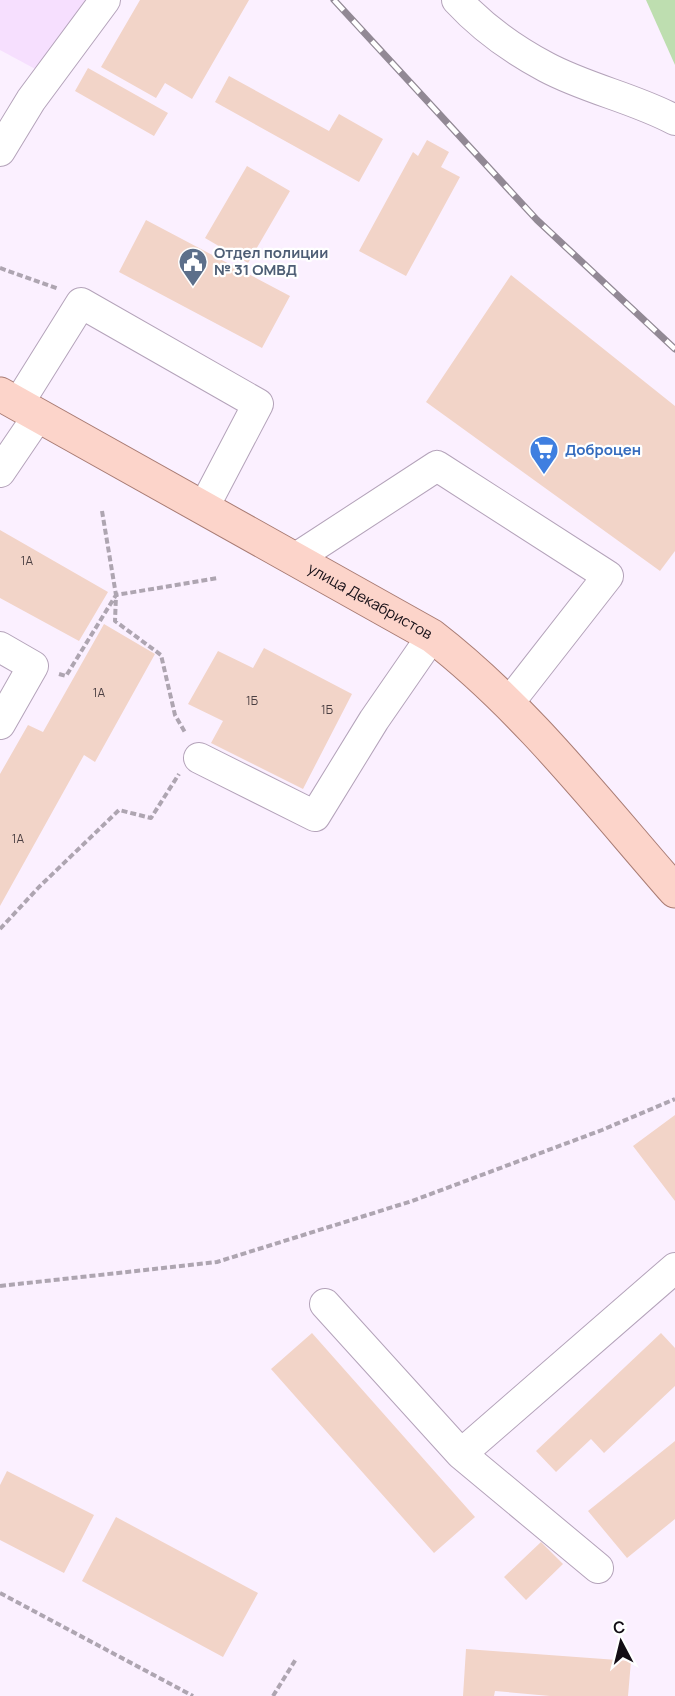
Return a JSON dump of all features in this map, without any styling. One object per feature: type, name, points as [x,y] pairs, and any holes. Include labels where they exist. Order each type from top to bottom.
[{"type":"main road","name":"улица Декабристов","points":[[19,405],[432,636],[472,667],[558,756],[675,891]]},
{"type":"lane","points":[[0,151],[31,100],[105,0]]},
{"type":"lane","points":[[457,0],[475,20],[546,67],[653,108],[675,120]]},
{"type":"lane","points":[[0,472],[19,405],[81,303],[258,404],[204,507]]},
{"type":"lane","points":[[296,558],[437,466],[608,576],[508,704]]},
{"type":"lane","points":[[199,758],[315,816],[375,720],[432,636]]},
{"type":"lane","points":[[0,647],[33,666],[0,724]]},
{"type":"lane","points":[[461,1454],[675,1268]]},
{"type":"lane","points":[[325,1304],[461,1454],[598,1568]]},
{"type":"path","points":[[0,268],[74,294],[81,303]]},
{"type":"path","points":[[0,929],[39,887],[119,810],[151,818],[176,776],[199,758],[175,715],[160,656],[115,621],[116,595],[102,511]]},
{"type":"path","points":[[33,666],[66,676],[116,595],[218,578]]},
{"type":"path","points":[[0,1286],[216,1262],[412,1201],[602,1130],[675,1099]]},
{"type":"path","points":[[0,1593],[193,1696]]},
{"type":"path","points":[[273,1696],[296,1659]]},
{"type":"shaded area","points":[[0,0],[88,0],[39,71],[0,50]]},
{"type":"green space","points":[[646,0],[675,0],[675,65]]},
{"type":"building","points":[[140,0],[249,0],[192,99],[165,83],[156,98],[101,67]]},
{"type":"building","points":[[88,68],[168,113],[154,136],[75,91]]},
{"type":"building","points":[[229,76],[329,131],[339,114],[383,139],[359,182],[215,102]]},
{"type":"building","points":[[427,140],[449,152],[441,167],[460,177],[406,276],[359,251],[413,152],[418,156]]},
{"type":"building","points":[[247,166],[290,191],[248,263],[205,238]]},
{"type":"building","points":[[146,220],[290,296],[262,348],[119,272]]},
{"type":"building","points":[[511,275],[675,406],[675,551],[660,571],[426,402]]},
{"type":"building","points":[[0,530],[108,592],[79,641],[0,598]]},
{"type":"building","points":[[104,624],[155,654],[95,762],[84,755],[0,906],[0,774],[28,725],[43,732]]},
{"type":"building","points":[[264,648],[352,694],[303,789],[211,743],[223,721],[188,704],[218,651],[253,668]]},
{"type":"building","points":[[675,1115],[675,1201],[633,1146]]},
{"type":"building","points":[[312,1333],[475,1517],[434,1553],[271,1369]]},
{"type":"building","points":[[661,1333],[675,1348],[675,1386],[604,1453],[591,1439],[556,1472],[536,1451]]},
{"type":"building","points":[[675,1441],[675,1519],[627,1558],[588,1511]]},
{"type":"building","points":[[7,1471],[94,1515],[64,1573],[0,1540],[0,1485]]},
{"type":"building","points":[[116,1517],[258,1593],[223,1657],[82,1581]]},
{"type":"building","points":[[541,1542],[563,1564],[526,1600],[504,1577]]},
{"type":"building","points":[[466,1649],[631,1661],[628,1696],[550,1696],[495,1691],[494,1696],[463,1696]]},
{"type":"railway","points":[[334,0],[537,220],[675,349]]},
{"type":"place","name":"Отдел полиции № 31 ОМВД","points":[[193,288]]},
{"type":"place","name":"Доброцен","points":[[544,476]]}]
